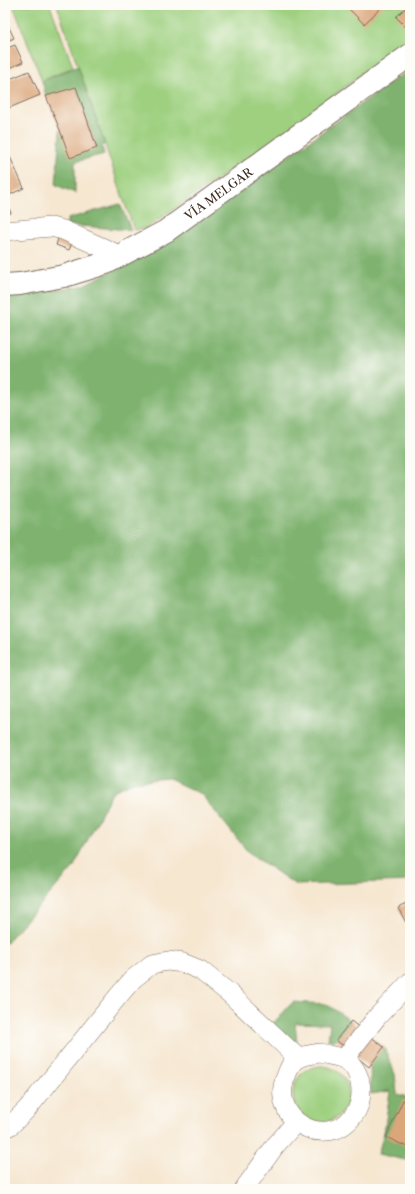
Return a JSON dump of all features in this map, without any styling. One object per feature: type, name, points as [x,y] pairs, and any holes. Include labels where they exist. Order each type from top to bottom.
[{"type":"main road","name":"VÍA MELGAR","points":[[5,285],[20,284],[64,276],[106,262],[166,231],[410,55]]},
{"type":"street","points":[[5,231],[51,227],[63,230],[119,255]]},
{"type":"street","points":[[5,1128],[11,1126],[28,1108],[133,979],[152,964],[168,961],[183,963],[200,970],[229,993],[298,1058]]},
{"type":"street","points":[[344,1059],[377,1017],[410,982]]},
{"type":"street","points":[[320,1053],[344,1059],[354,1068],[360,1080],[362,1092],[359,1105],[353,1116],[344,1125],[332,1130],[319,1131],[307,1128],[296,1122],[288,1113],[282,1092],[284,1081],[290,1066],[298,1058],[320,1053]]},
{"type":"street","points":[[244,1189],[275,1146],[296,1122]]},
{"type":"green space","points":[[13,5],[50,5],[73,67],[42,81]]},
{"type":"green space","points":[[57,5],[410,5],[410,38],[272,142],[146,228],[134,230]]},
{"type":"green space","points":[[78,66],[105,144],[102,146],[104,154],[75,162],[75,193],[56,185],[60,130],[97,147],[76,88],[46,96],[42,81]]},
{"type":"green space","points":[[410,69],[410,881],[296,885],[248,852],[201,794],[169,779],[133,782],[113,791],[73,868],[5,944],[5,297],[81,286],[158,249]]},
{"type":"green space","points":[[120,204],[131,230],[67,225],[67,219]]},
{"type":"green space","points":[[293,1002],[326,1004],[351,1021],[336,1040],[328,1040],[330,1024],[295,1023],[297,1043],[287,1046],[268,1029]]},
{"type":"green space","points":[[384,1047],[395,1074],[397,1094],[410,1098],[410,1161],[378,1154],[384,1133],[390,1091],[371,1094],[370,1065]]},
{"type":"green space","points":[[315,1066],[327,1066],[337,1070],[345,1078],[349,1088],[349,1100],[345,1110],[337,1118],[327,1122],[315,1122],[305,1118],[297,1110],[293,1100],[293,1088],[297,1078],[305,1070]]},
{"type":"building","points":[[384,5],[364,24],[346,6]]},
{"type":"building","points":[[408,5],[410,5],[410,31],[396,17]]},
{"type":"building","points":[[5,19],[14,38],[5,42]]},
{"type":"building","points":[[15,45],[23,62],[5,70],[5,49]]},
{"type":"building","points":[[29,71],[40,95],[9,108],[5,99],[5,81]]},
{"type":"building","points":[[76,87],[97,148],[70,158],[46,96]]},
{"type":"building","points":[[10,157],[24,188],[5,197],[5,159]]},
{"type":"building","points":[[5,200],[11,213],[5,216]]},
{"type":"building","points":[[59,236],[73,241],[69,250],[56,245]]},
{"type":"building","points":[[410,902],[410,930],[398,908]]},
{"type":"building","points":[[351,1021],[384,1047],[369,1067],[336,1040]]},
{"type":"building","points":[[403,1100],[410,1103],[410,1139],[407,1147],[386,1137]]}]
